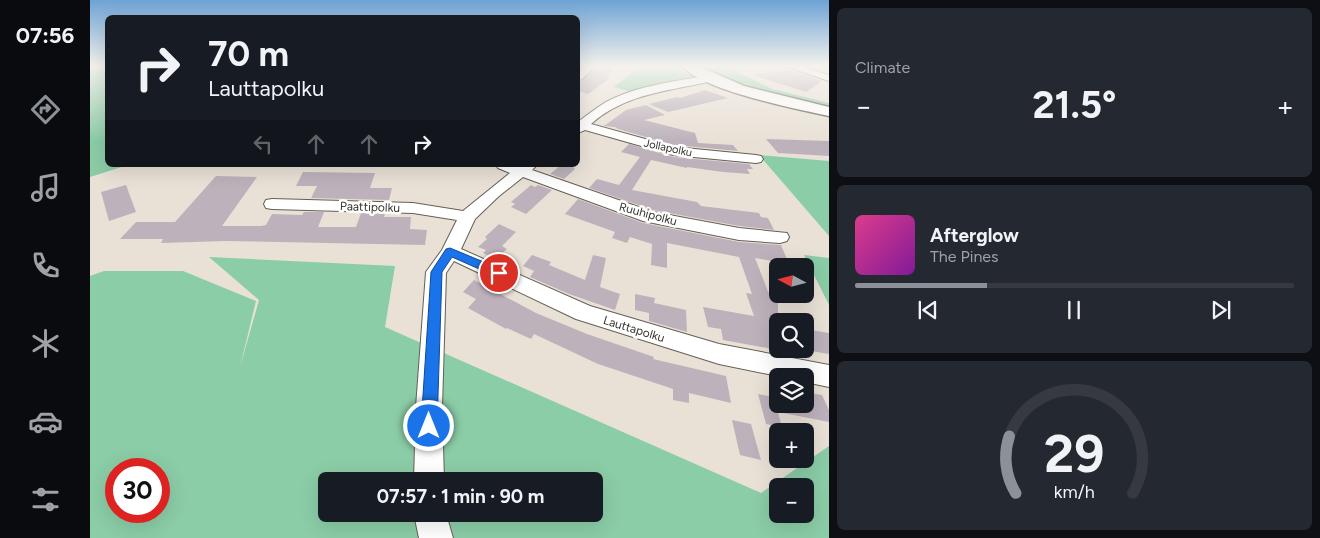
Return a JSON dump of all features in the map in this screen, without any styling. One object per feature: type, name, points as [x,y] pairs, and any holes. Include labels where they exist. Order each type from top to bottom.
[{"type":"street","points":[[580,127],[599,111],[626,98],[653,91]]},
{"type":"street","points":[[751,91],[829,112]]},
{"type":"street","name":"Jollapolku","points":[[580,127],[673,151],[756,159]]},
{"type":"street","points":[[429,472],[429,407],[436,272],[450,252],[467,217],[493,193],[525,169]]},
{"type":"street","name":"Ruuhipolku","points":[[525,169],[649,217],[739,234],[780,236]]},
{"type":"street","name":"Paattipolku","points":[[272,204],[413,208],[467,217]]},
{"type":"street","name":"Lauttapolku","points":[[450,252],[584,313],[719,354],[829,376]]},
{"type":"street","points":[[432,522],[436,538]]},
{"type":"green space","points":[[90,91],[105,91],[105,167],[122,167],[90,177]]},
{"type":"green space","points":[[762,91],[781,91],[829,103],[829,109]]},
{"type":"green space","points":[[759,155],[829,161],[829,236]]},
{"type":"green space","points":[[804,255],[829,258],[829,305],[814,275],[814,258],[806,258]]},
{"type":"green space","points":[[209,257],[395,266],[385,327],[761,493],[769,487],[769,523],[814,523],[814,478],[783,478],[797,468],[814,468],[814,456],[829,446],[829,538],[90,538],[90,276],[104,271],[183,271],[256,301],[240,367],[259,300]]},
{"type":"building","points":[[580,91],[592,91],[588,94],[580,92]]},
{"type":"building","points":[[702,91],[708,91],[728,98],[668,112],[649,104],[677,97],[680,98]]},
{"type":"building","points":[[646,105],[665,115],[644,120],[695,133],[698,143],[733,145],[738,151],[674,145],[615,127],[604,126],[626,110]]},
{"type":"building","points":[[766,139],[829,141],[829,156],[778,153]]},
{"type":"building","points":[[629,144],[673,157],[749,164],[753,169],[747,169],[750,174],[687,168],[651,160],[632,190],[697,202],[701,206],[759,213],[761,217],[768,218],[774,230],[739,226],[653,210],[589,188],[597,179],[619,185],[640,157],[621,152]]},
{"type":"building","points":[[559,167],[573,167],[575,169],[564,179],[550,174]]},
{"type":"building","points":[[303,172],[375,173],[370,188],[392,188],[389,200],[311,198],[317,186],[296,186]]},
{"type":"building","points":[[216,176],[257,177],[222,226],[261,226],[266,225],[272,214],[302,215],[304,212],[324,212],[318,227],[356,227],[361,213],[385,214],[384,217],[411,217],[410,229],[427,230],[425,245],[225,241],[161,243],[163,239],[120,239],[136,222],[175,222]]},
{"type":"building","points":[[126,185],[136,212],[109,221],[101,192]]},
{"type":"building","points":[[531,185],[535,187],[538,185],[552,190],[526,214],[511,207],[515,204],[511,202]]},
{"type":"building","points":[[578,199],[643,223],[739,242],[781,245],[786,258],[769,258],[769,260],[755,258],[769,294],[769,303],[778,303],[778,313],[769,313],[769,348],[723,340],[721,329],[708,327],[703,307],[754,316],[746,293],[752,294],[739,257],[667,243],[667,268],[651,265],[652,244],[630,237],[627,243],[612,238],[615,232],[565,214]]},
{"type":"building","points":[[499,224],[516,232],[502,246],[507,249],[496,259],[483,253],[486,250],[478,247],[487,239],[485,237]]},
{"type":"building","points":[[532,255],[551,262],[549,265],[585,280],[593,255],[606,258],[600,287],[620,294],[615,310],[569,294],[530,277],[534,271],[523,266]]},
{"type":"building","points":[[474,280],[536,313],[587,334],[654,357],[653,359],[726,376],[731,403],[689,393],[689,403],[673,400],[673,389],[598,364],[534,334],[531,339],[506,329],[468,308],[476,299],[463,292]]},
{"type":"building","points":[[635,294],[655,298],[654,303],[686,310],[687,332],[649,321],[649,313],[635,310]]},
{"type":"building","points":[[814,330],[829,333],[829,354],[814,352]]},
{"type":"building","points":[[758,394],[769,396],[769,413],[778,413],[781,423],[766,424]]},
{"type":"building","points":[[814,394],[822,395],[829,410],[829,422],[783,413],[814,413]]},
{"type":"building","points":[[732,420],[751,424],[761,460],[740,455]]},
{"type":"route","points":[[429,426],[436,272],[450,252],[499,273]]}]
